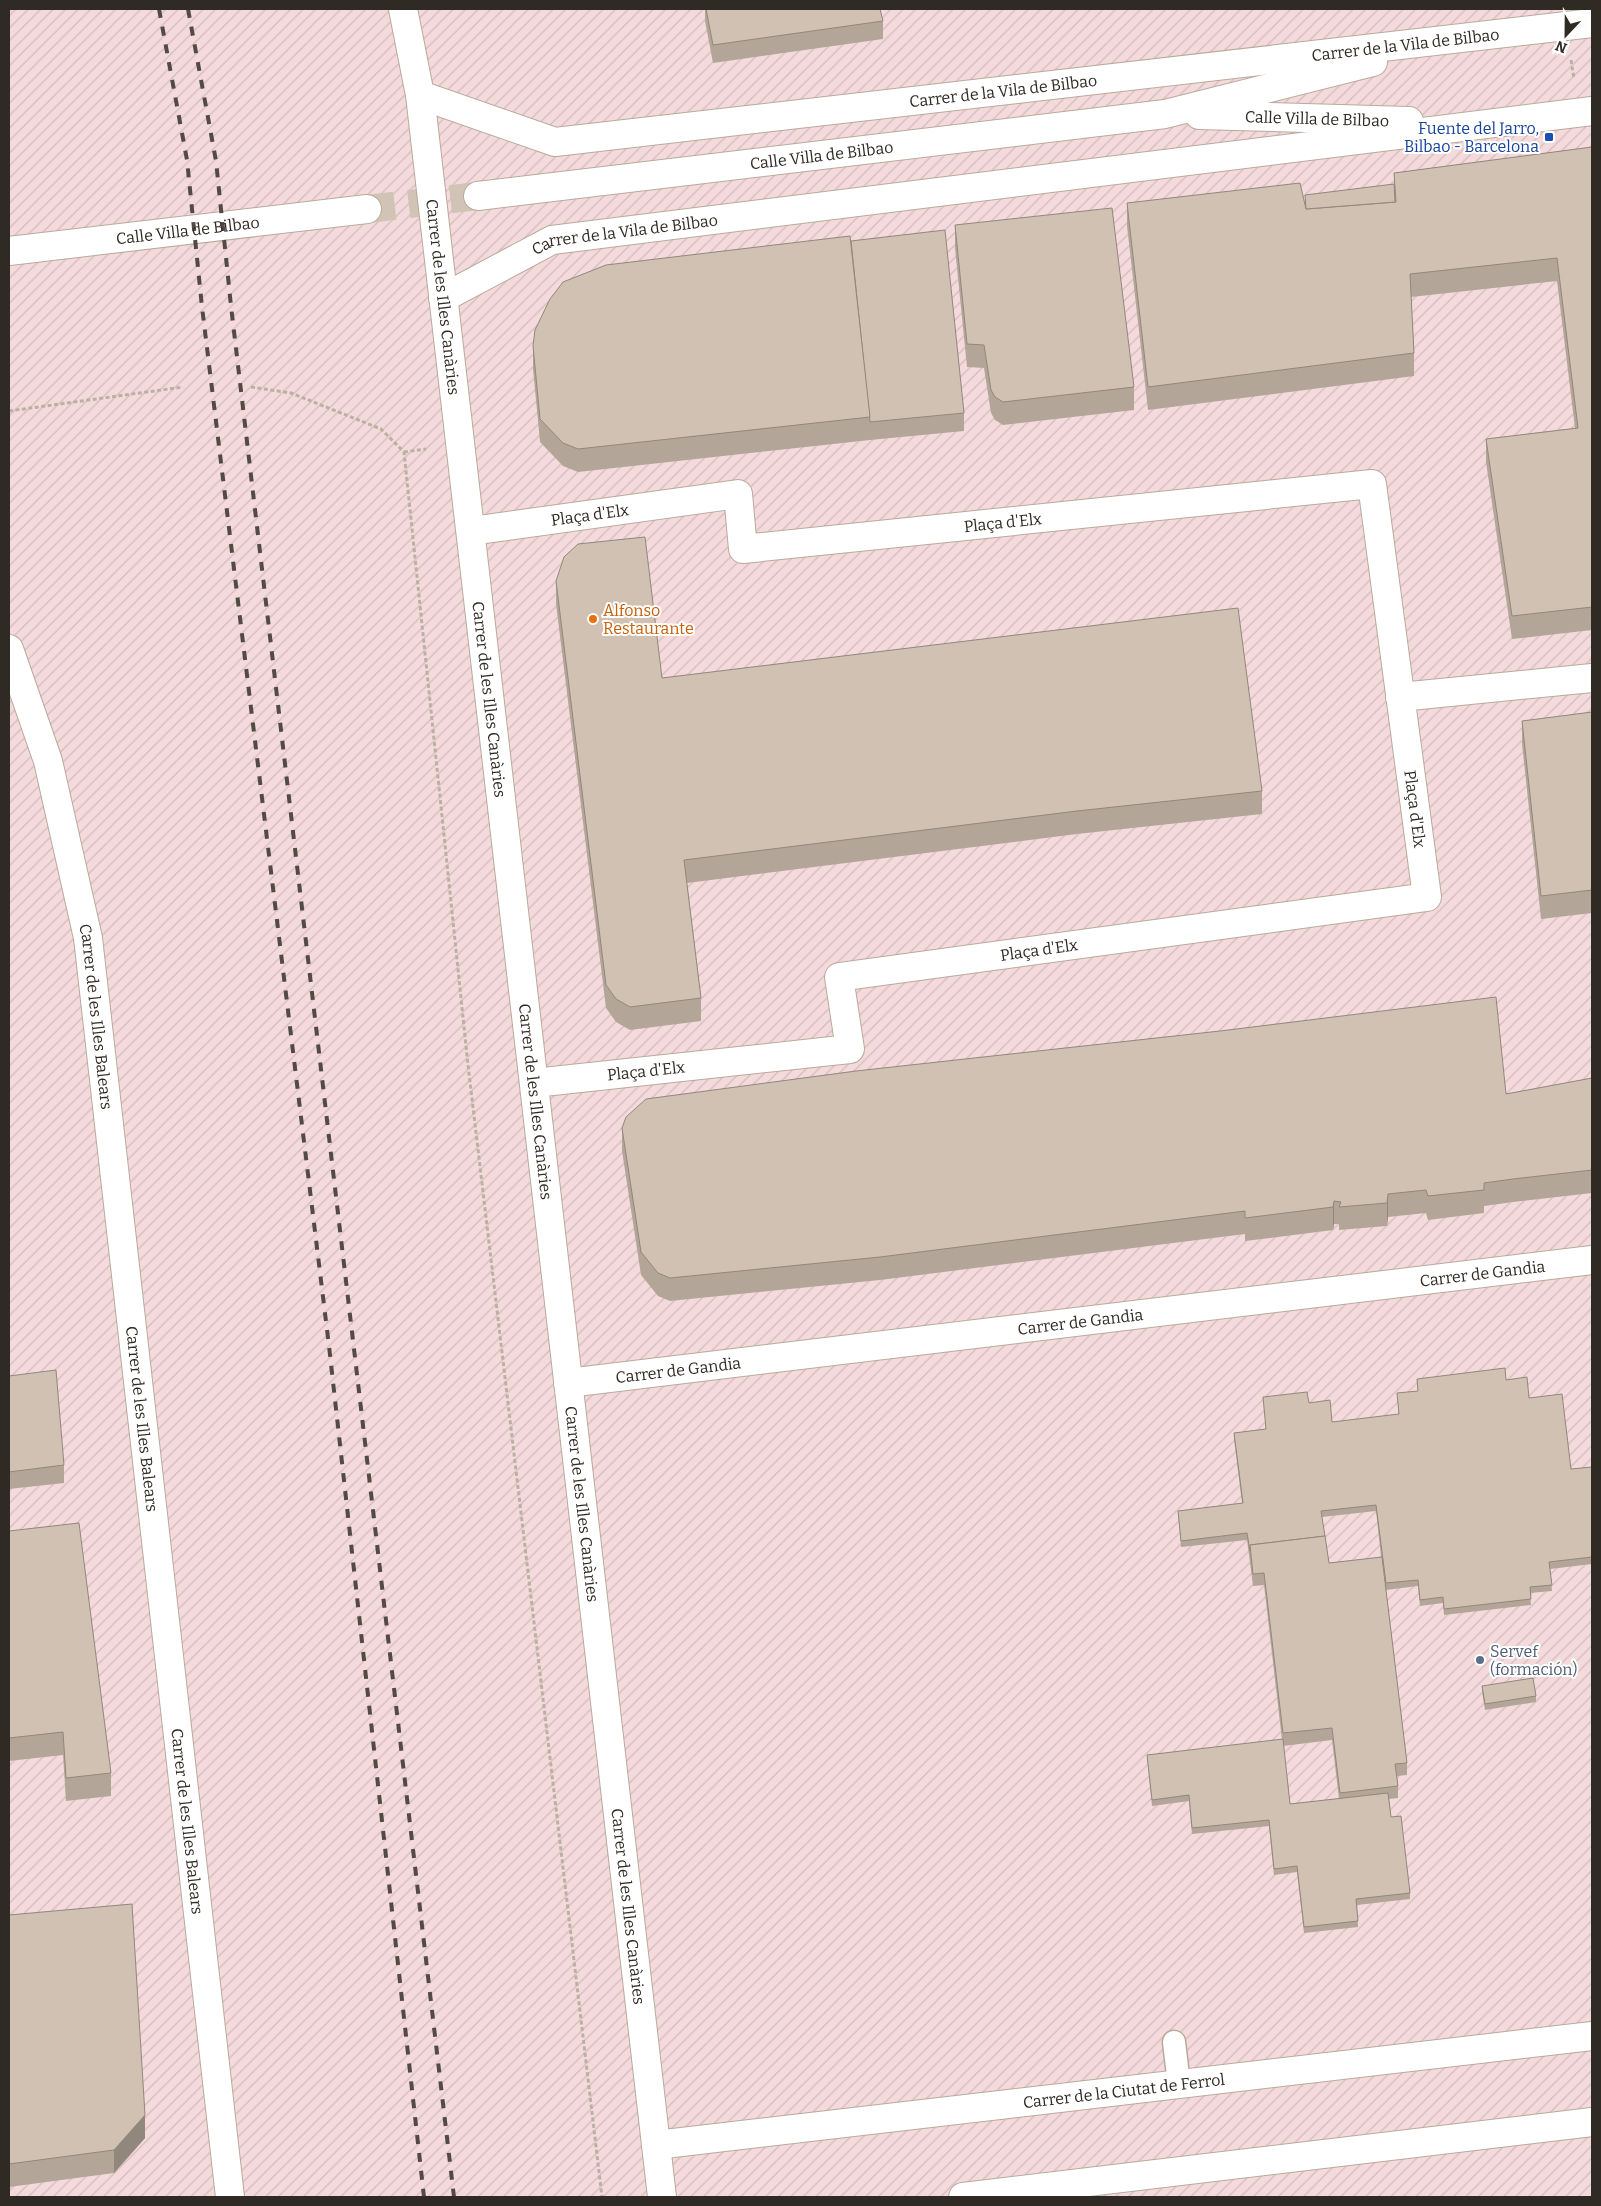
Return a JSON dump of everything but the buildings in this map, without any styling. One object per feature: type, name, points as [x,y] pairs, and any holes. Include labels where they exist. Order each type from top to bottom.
[{"type":"street","name":"Carrer de les Illes Canàries","points":[[403,9],[420,95],[662,2197]]},
{"type":"street","name":"Carrer de la Vila de Bilbao","points":[[420,95],[555,142],[1592,23]]},
{"type":"street","name":"Calle Villa de Bilbao","points":[[478,196],[1165,114],[1484,35]]},
{"type":"street","name":"Carrer de la Vila de Bilbao","points":[[444,298],[552,240],[1586,112]]},
{"type":"street","name":"Calle Villa de Bilbao","points":[[1165,114],[1498,124]]},
{"type":"street","name":"Calle Villa de Bilbao","points":[[9,251],[368,209]]},
{"type":"street","name":"Plaça d'Elx","points":[[471,531],[738,494],[743,549],[1372,484],[1427,897],[839,977],[850,1049],[534,1083]]},
{"type":"street","name":"Carrer de les Illes Balears","points":[[9,650],[48,761],[88,938],[230,2197]]},
{"type":"street","points":[[1400,697],[1592,678]]},
{"type":"street","name":"Carrer de Gandia","points":[[568,1383],[1592,1260]]},
{"type":"street","name":"Carrer de la Ciutat de Ferrol","points":[[656,2146],[1592,2036]]},
{"type":"street","points":[[963,2197],[1592,2122]]},
{"type":"lane","points":[[1174,2042],[1179,2084]]},
{"type":"path","points":[[1566,26],[1586,112]]},
{"type":"path","points":[[9,411],[182,387]]},
{"type":"path","points":[[251,387],[291,393],[381,429],[404,452],[468,1065],[602,2197]]},
{"type":"shaded area","points":[[9,9],[1592,9],[1592,2197],[9,2197]]},
{"type":"tunnel","points":[[367,209],[478,196]]},
{"type":"railway","points":[[159,9],[187,160],[202,307],[329,1346],[424,2197]]},
{"type":"railway","points":[[188,9],[216,161],[231,306],[454,2197]]},
{"type":"place","name":"Fuente del Jarro, Bilbao - Barcelona","points":[[1549,137]]},
{"type":"place","name":"Alfonso Restaurante","points":[[593,619]]},
{"type":"place","name":"Servef (formación)","points":[[1480,1660]]}]
